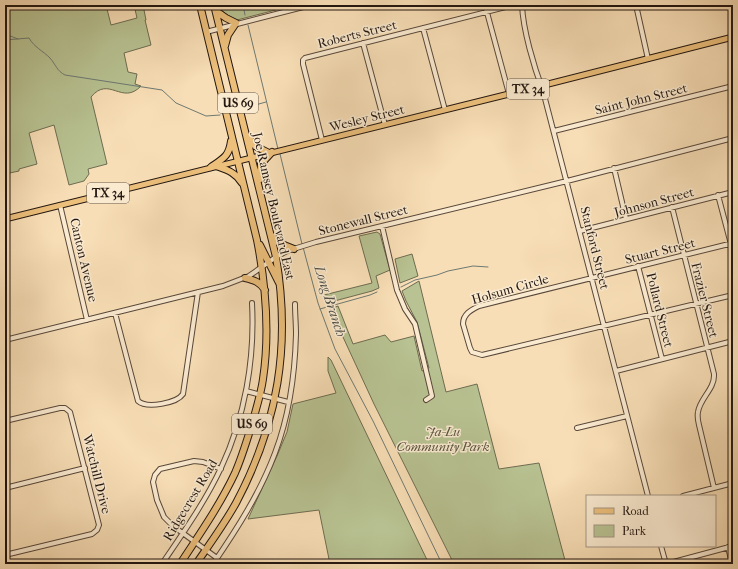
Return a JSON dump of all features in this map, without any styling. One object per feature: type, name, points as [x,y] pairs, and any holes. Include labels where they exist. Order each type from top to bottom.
[{"type":"highway","name":"Joe Ramsey Boulevard East","points":[[180,564],[195,542],[235,472],[245,446],[260,394],[266,354],[267,327],[263,267],[200,5]]},
{"type":"highway","name":"Joe Ramsey Boulevard East","points":[[196,564],[235,505],[263,445],[276,398],[282,342],[281,288],[276,257],[215,8]]},
{"type":"highway","points":[[215,8],[222,16],[239,23],[228,35],[225,48]]},
{"type":"highway","points":[[246,135],[252,143],[260,149],[271,153],[261,164],[259,187]]},
{"type":"highway","points":[[214,167],[226,157],[230,150],[232,137]]},
{"type":"highway","points":[[214,167],[228,170],[236,175],[245,188]]},
{"type":"highway","points":[[271,236],[279,243],[296,248]]},
{"type":"highway","points":[[257,240],[281,288]]},
{"type":"highway","points":[[245,278],[258,282],[262,285],[265,291]]},
{"type":"main road","name":"Wesley Street","points":[[5,218],[385,125],[733,37]]},
{"type":"street","points":[[206,32],[310,5]]},
{"type":"street","points":[[486,5],[509,94]]},
{"type":"street","name":"Roberts Street","points":[[322,140],[303,64],[303,60],[308,56],[514,5]]},
{"type":"street","name":"Stanford Street","points":[[522,5],[523,16],[648,495]]},
{"type":"street","points":[[636,5],[648,59]]},
{"type":"street","points":[[732,5],[733,9]]},
{"type":"street","points":[[423,28],[445,110]]},
{"type":"street","points":[[364,43],[385,125]]},
{"type":"street","name":"Saint John Street","points":[[554,131],[733,86]]},
{"type":"street","name":"Stonewall Street","points":[[5,340],[223,286],[245,278],[276,257],[296,248],[310,244],[567,181],[733,138]]},
{"type":"street","points":[[614,168],[626,219]]},
{"type":"street","name":"Johnson Street","points":[[580,231],[733,192]]},
{"type":"street","points":[[718,195],[732,243],[733,252]]},
{"type":"street","name":"Canton Avenue","points":[[60,205],[87,320]]},
{"type":"street","name":"Frazier Street","points":[[672,208],[714,379],[713,384],[700,407],[698,416],[714,488]]},
{"type":"street","points":[[382,226],[397,290],[405,309],[413,321],[420,342],[432,396],[426,400]]},
{"type":"street","name":"Stuart Street","points":[[592,278],[732,243]]},
{"type":"street","name":"Pollard Street","points":[[638,266],[662,359]]},
{"type":"street","name":"Holsum Circle","points":[[592,278],[479,306],[472,309],[468,313],[463,320],[463,324],[472,352],[482,355],[604,326]]},
{"type":"street","points":[[115,313],[138,402],[145,405],[158,404],[179,398],[183,394],[198,292]]},
{"type":"street","points":[[604,326],[733,294]]},
{"type":"street","name":"Ridgecrest Road","points":[[162,564],[203,501],[221,469],[235,429],[246,391],[253,327],[252,303]]},
{"type":"street","points":[[213,564],[247,511],[269,469],[276,451],[292,381],[296,338],[295,304]]},
{"type":"street","points":[[616,371],[733,341]]},
{"type":"street","points":[[246,391],[288,402]]},
{"type":"street","name":"Watchill Drive","points":[[5,421],[63,407],[70,412],[99,521],[99,525],[95,532],[5,555]]},
{"type":"street","points":[[577,428],[628,416]]},
{"type":"street","points":[[217,558],[173,526],[162,514],[153,482],[155,475],[160,469],[194,461],[203,462],[221,469]]},
{"type":"street","points":[[5,488],[85,468]]},
{"type":"street","points":[[687,495],[733,483]]},
{"type":"street","points":[[661,547],[666,564],[733,546]]},
{"type":"street","points":[[728,547],[732,564]]},
{"type":"green space","points":[[5,5],[106,5],[111,25],[137,18],[134,5],[143,5],[151,45],[124,53],[128,72],[137,74],[135,84],[141,86],[128,93],[104,89],[98,91],[91,97],[107,164],[88,169],[89,174],[84,181],[69,185],[54,125],[29,133],[37,164],[19,169],[19,171],[5,174]]},
{"type":"green space","points":[[219,5],[295,5],[237,20],[224,12]]},
{"type":"green space","points":[[377,232],[380,234],[390,270],[376,276],[379,288],[327,303],[324,295],[372,283],[359,236]]},
{"type":"green space","points":[[412,254],[418,276],[400,283],[395,259]]},
{"type":"green space","name":"Ja-Lu Community Park","points":[[419,281],[446,392],[477,384],[499,469],[539,463],[566,564],[454,564],[374,404],[330,309],[338,306],[353,344],[385,335],[391,342],[414,336],[422,371],[429,368],[417,322],[402,291]]},
{"type":"green space","points":[[328,357],[331,360],[429,564],[330,564],[319,510],[248,519],[287,432],[293,404],[336,393],[328,371]]},
{"type":"waterway","name":"Long Branch","points":[[243,5],[245,15]]},
{"type":"waterway","name":"Long Branch","points":[[248,25],[278,149]]},
{"type":"waterway","points":[[5,34],[18,39]]},
{"type":"waterway","points":[[5,40],[29,38],[50,58],[60,72],[65,75],[162,90],[176,103],[206,116],[220,115]]},
{"type":"waterway","points":[[248,107],[266,102]]},
{"type":"waterway","name":"Long Branch","points":[[280,154],[302,244]]},
{"type":"waterway","name":"Long Branch","points":[[303,247],[318,303],[335,349],[373,421],[442,564]]},
{"type":"waterway","points":[[401,287],[415,280],[448,271],[473,266],[488,267]]},
{"type":"waterway","points":[[320,309],[377,292]]}]
